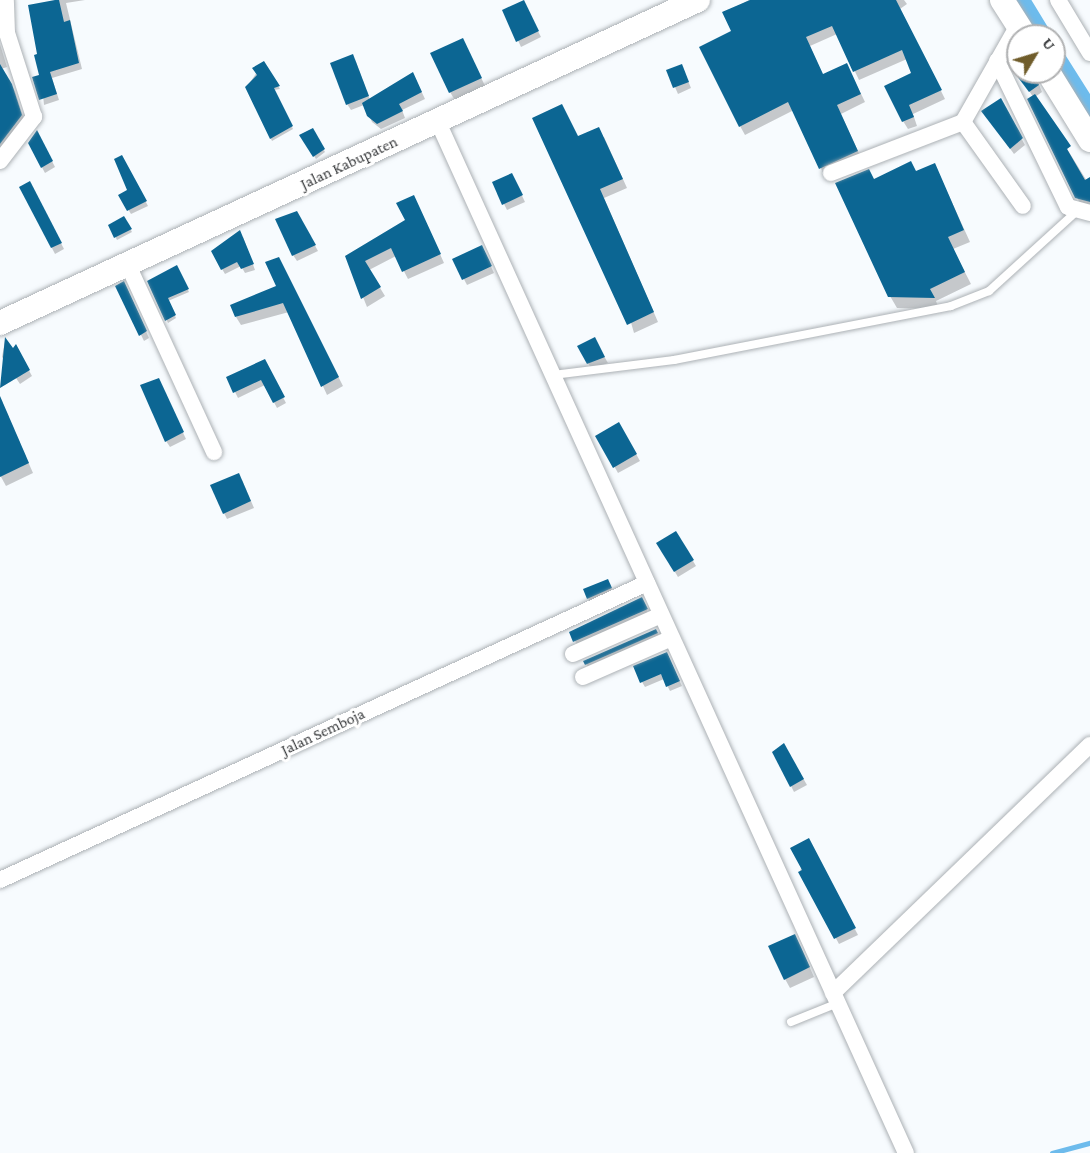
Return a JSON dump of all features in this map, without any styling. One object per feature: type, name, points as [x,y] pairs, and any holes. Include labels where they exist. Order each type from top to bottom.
[{"type":"main road","name":"Jalan Kabupaten","points":[[0,323],[698,0]]},
{"type":"main road","points":[[1002,0],[1018,24]]},
{"type":"main road","points":[[1055,84],[1090,140]]},
{"type":"street","points":[[0,161],[34,117],[7,33],[6,0]]},
{"type":"street","points":[[1058,0],[1090,54]]},
{"type":"street","points":[[831,173],[963,122],[997,61],[1006,50]]},
{"type":"street","points":[[997,61],[1068,207],[1084,212]]},
{"type":"street","points":[[438,122],[906,1153]]},
{"type":"street","points":[[963,122],[1023,206]]},
{"type":"street","points":[[128,265],[214,452]]},
{"type":"street","name":"Jalan Semboja","points":[[0,880],[647,583]]},
{"type":"street","points":[[573,654],[661,615]]},
{"type":"street","points":[[583,677],[672,638]]},
{"type":"street","points":[[836,998],[1090,744]]},
{"type":"lane","points":[[552,375],[674,360],[951,306],[989,291],[1084,212]]},
{"type":"lane","points":[[791,1022],[836,998]]},
{"type":"building","points":[[59,0],[64,22],[70,20],[79,63],[50,72],[57,94],[39,100],[32,77],[39,75],[34,55],[37,54],[28,5]]},
{"type":"building","points":[[524,0],[539,31],[516,42],[502,10]]},
{"type":"building","points":[[750,0],[896,0],[942,90],[909,105],[914,117],[902,122],[884,86],[911,73],[902,50],[853,72],[832,26],[806,37],[823,74],[847,63],[861,94],[837,105],[858,151],[819,169],[788,102],[739,127],[699,47],[731,31],[722,12]]},
{"type":"building","points":[[463,38],[482,78],[449,93],[430,53]]},
{"type":"building","points":[[353,54],[369,96],[346,105],[330,63]]},
{"type":"building","points":[[264,61],[280,86],[274,88],[293,126],[270,139],[245,87],[257,75],[252,68]]},
{"type":"building","points":[[0,64],[12,84],[22,115],[0,144]]},
{"type":"building","points":[[682,64],[689,82],[673,88],[666,70]]},
{"type":"building","points":[[413,72],[422,92],[399,104],[403,111],[377,124],[367,116],[362,103]]},
{"type":"building","points":[[1023,84],[1039,84],[1039,85],[1029,92]]},
{"type":"building","points":[[1035,94],[1071,146],[1067,149],[1085,180],[1090,177],[1090,202],[1075,198],[1027,99]]},
{"type":"building","points":[[1001,98],[1023,138],[1010,149],[981,111]]},
{"type":"building","points":[[562,104],[578,136],[599,127],[623,179],[600,189],[654,312],[627,325],[532,118]]},
{"type":"building","points":[[313,128],[325,149],[313,157],[299,135]]},
{"type":"building","points":[[37,130],[53,161],[41,168],[28,143]]},
{"type":"building","points":[[122,155],[147,201],[127,211],[118,195],[127,190],[114,159]]},
{"type":"building","points":[[911,161],[916,171],[935,163],[964,230],[948,237],[965,272],[930,289],[935,298],[888,297],[835,183],[869,169],[874,179]]},
{"type":"building","points":[[512,173],[523,195],[502,205],[492,182]]},
{"type":"building","points":[[30,181],[62,243],[51,248],[19,187]]},
{"type":"building","points":[[414,195],[441,254],[402,272],[391,248],[365,261],[381,287],[361,299],[345,256],[405,220],[396,203]]},
{"type":"building","points":[[297,211],[316,245],[292,256],[275,219]]},
{"type":"building","points":[[124,216],[132,229],[114,238],[108,225]]},
{"type":"building","points":[[240,230],[254,264],[241,269],[237,262],[221,270],[211,251]]},
{"type":"building","points":[[482,245],[492,266],[462,280],[452,259]]},
{"type":"building","points":[[279,257],[339,377],[321,387],[283,303],[235,317],[230,305],[276,286],[265,262]]},
{"type":"building","points":[[177,265],[189,289],[168,298],[176,315],[165,321],[147,281]]},
{"type":"building","points":[[124,281],[147,331],[139,336],[115,286]]},
{"type":"building","points":[[5,337],[13,348],[16,344],[30,370],[0,388]]},
{"type":"building","points":[[595,337],[605,357],[587,364],[577,346]]},
{"type":"building","points":[[265,359],[285,397],[273,403],[261,380],[233,393],[226,377]]},
{"type":"building","points":[[159,378],[184,432],[165,442],[140,385]]},
{"type":"building","points":[[0,396],[29,463],[0,477]]},
{"type":"building","points":[[619,422],[637,454],[613,468],[595,436]]},
{"type":"building","points":[[239,473],[251,501],[223,514],[210,485]]},
{"type":"building","points":[[676,531],[694,560],[674,572],[656,543]]},
{"type":"building","points":[[608,579],[612,588],[587,599],[583,589]]},
{"type":"building","points":[[642,597],[648,609],[573,642],[569,632]]},
{"type":"building","points":[[656,629],[658,633],[585,665],[583,661]]},
{"type":"building","points":[[667,652],[680,681],[666,687],[661,674],[640,683],[633,666]]},
{"type":"building","points":[[784,743],[804,779],[790,787],[772,752]]},
{"type":"building","points":[[809,838],[856,928],[834,939],[798,872],[802,870],[790,848]]},
{"type":"building","points":[[795,934],[810,967],[784,980],[768,946]]},
{"type":"waterway","points":[[1022,0],[1037,24]]},
{"type":"waterway","points":[[1066,71],[1090,109]]},
{"type":"waterway","points":[[1052,1153],[1090,1143]]}]
